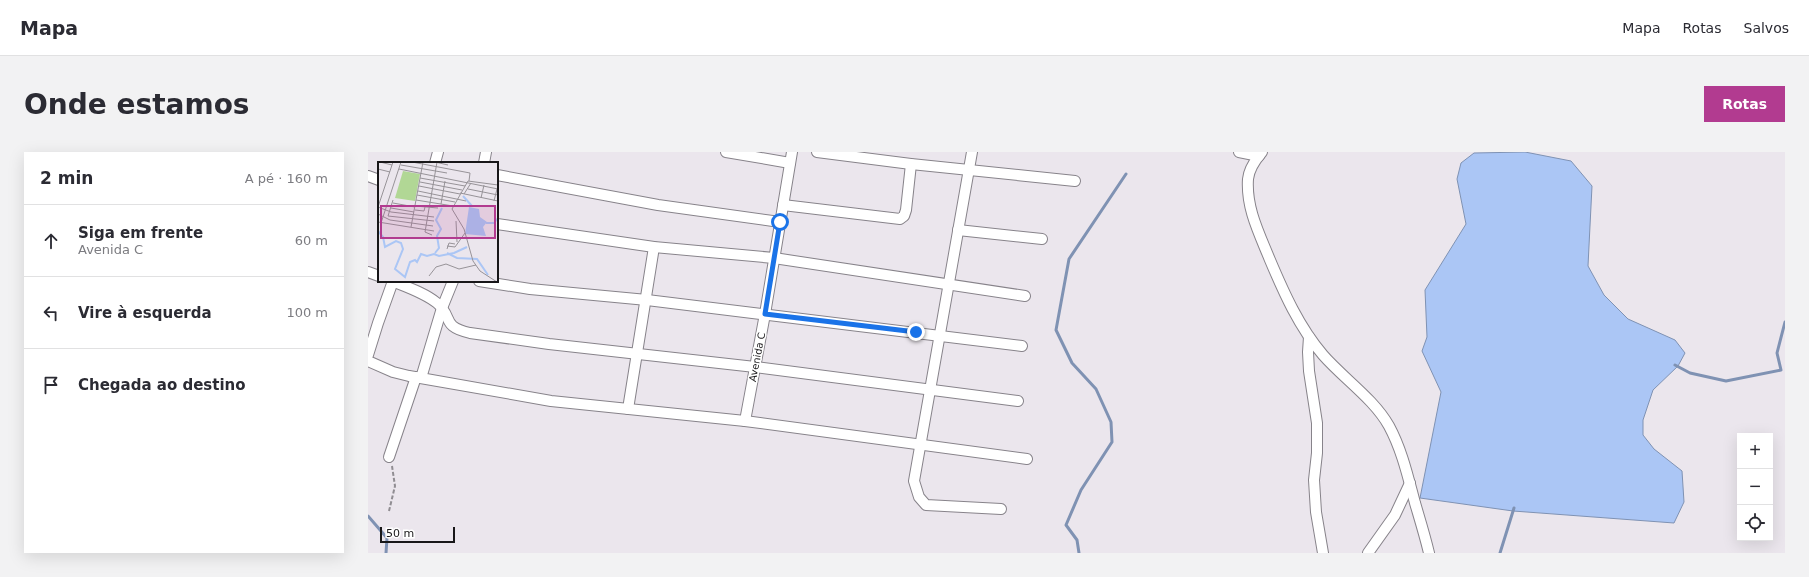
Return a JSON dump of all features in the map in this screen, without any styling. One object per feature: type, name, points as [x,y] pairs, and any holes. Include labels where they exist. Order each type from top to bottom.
[{"type":"street","points":[[435,162],[438,152]]},
{"type":"street","points":[[484,162],[486,152]]},
{"type":"street","points":[[726,152],[790,163]]},
{"type":"street","name":"Avenida C","points":[[744,420],[765,314],[792,152]]},
{"type":"street","points":[[818,152],[969,171],[1075,181]]},
{"type":"street","points":[[972,152],[914,481],[919,497],[926,505],[1001,509]]},
{"type":"street","points":[[1239,152],[1260,154],[1250,169],[1248,177],[1249,202],[1252,218],[1285,294],[1309,337],[1323,355],[1374,406],[1388,424],[1398,444],[1429,553]]},
{"type":"street","points":[[783,205],[900,219],[904,216],[906,210],[911,164]]},
{"type":"street","points":[[498,175],[658,205],[780,222]]},
{"type":"street","points":[[368,176],[378,180]]},
{"type":"street","points":[[498,224],[654,246],[774,258],[1025,296]]},
{"type":"street","points":[[958,230],[1042,239]]},
{"type":"street","points":[[628,409],[647,300],[654,246]]},
{"type":"street","points":[[368,272],[378,276]]},
{"type":"street","points":[[368,355],[393,282]]},
{"type":"street","points":[[395,282],[426,296],[442,308],[450,324],[458,330],[550,344],[755,367],[1018,401]]},
{"type":"street","points":[[389,457],[419,378],[442,308],[453,282]]},
{"type":"street","points":[[485,282],[530,289],[647,300],[1022,346]]},
{"type":"street","points":[[1309,337],[1309,372],[1317,423],[1317,453],[1314,480],[1316,512],[1323,553]]},
{"type":"street","points":[[368,361],[393,372],[419,378],[520,396],[628,409],[744,420],[1027,459]]},
{"type":"street","points":[[1368,553],[1395,515],[1410,484]]},
{"type":"path","points":[[389,457],[395,486],[389,511]]},
{"type":"water","points":[[1525,152],[1571,161],[1592,186],[1588,266],[1604,295],[1628,319],[1675,340],[1685,353],[1678,366],[1653,390],[1643,420],[1643,435],[1654,449],[1682,471],[1684,502],[1674,523],[1513,511],[1420,498],[1441,392],[1422,351],[1427,337],[1425,290],[1466,224],[1457,179],[1461,163],[1474,153]]},
{"type":"waterway","points":[[1079,553],[1077,540],[1066,525],[1081,490],[1112,442],[1111,422],[1096,389],[1072,363],[1056,330],[1069,259],[1126,174]]},
{"type":"waterway","points":[[1675,365],[1690,373],[1726,381],[1781,370],[1777,353],[1785,322]]},
{"type":"waterway","points":[[1500,553],[1514,508]]},
{"type":"waterway","points":[[368,516],[387,538],[386,553]]},
{"type":"route","points":[[780,222],[765,314],[916,332]]}]
